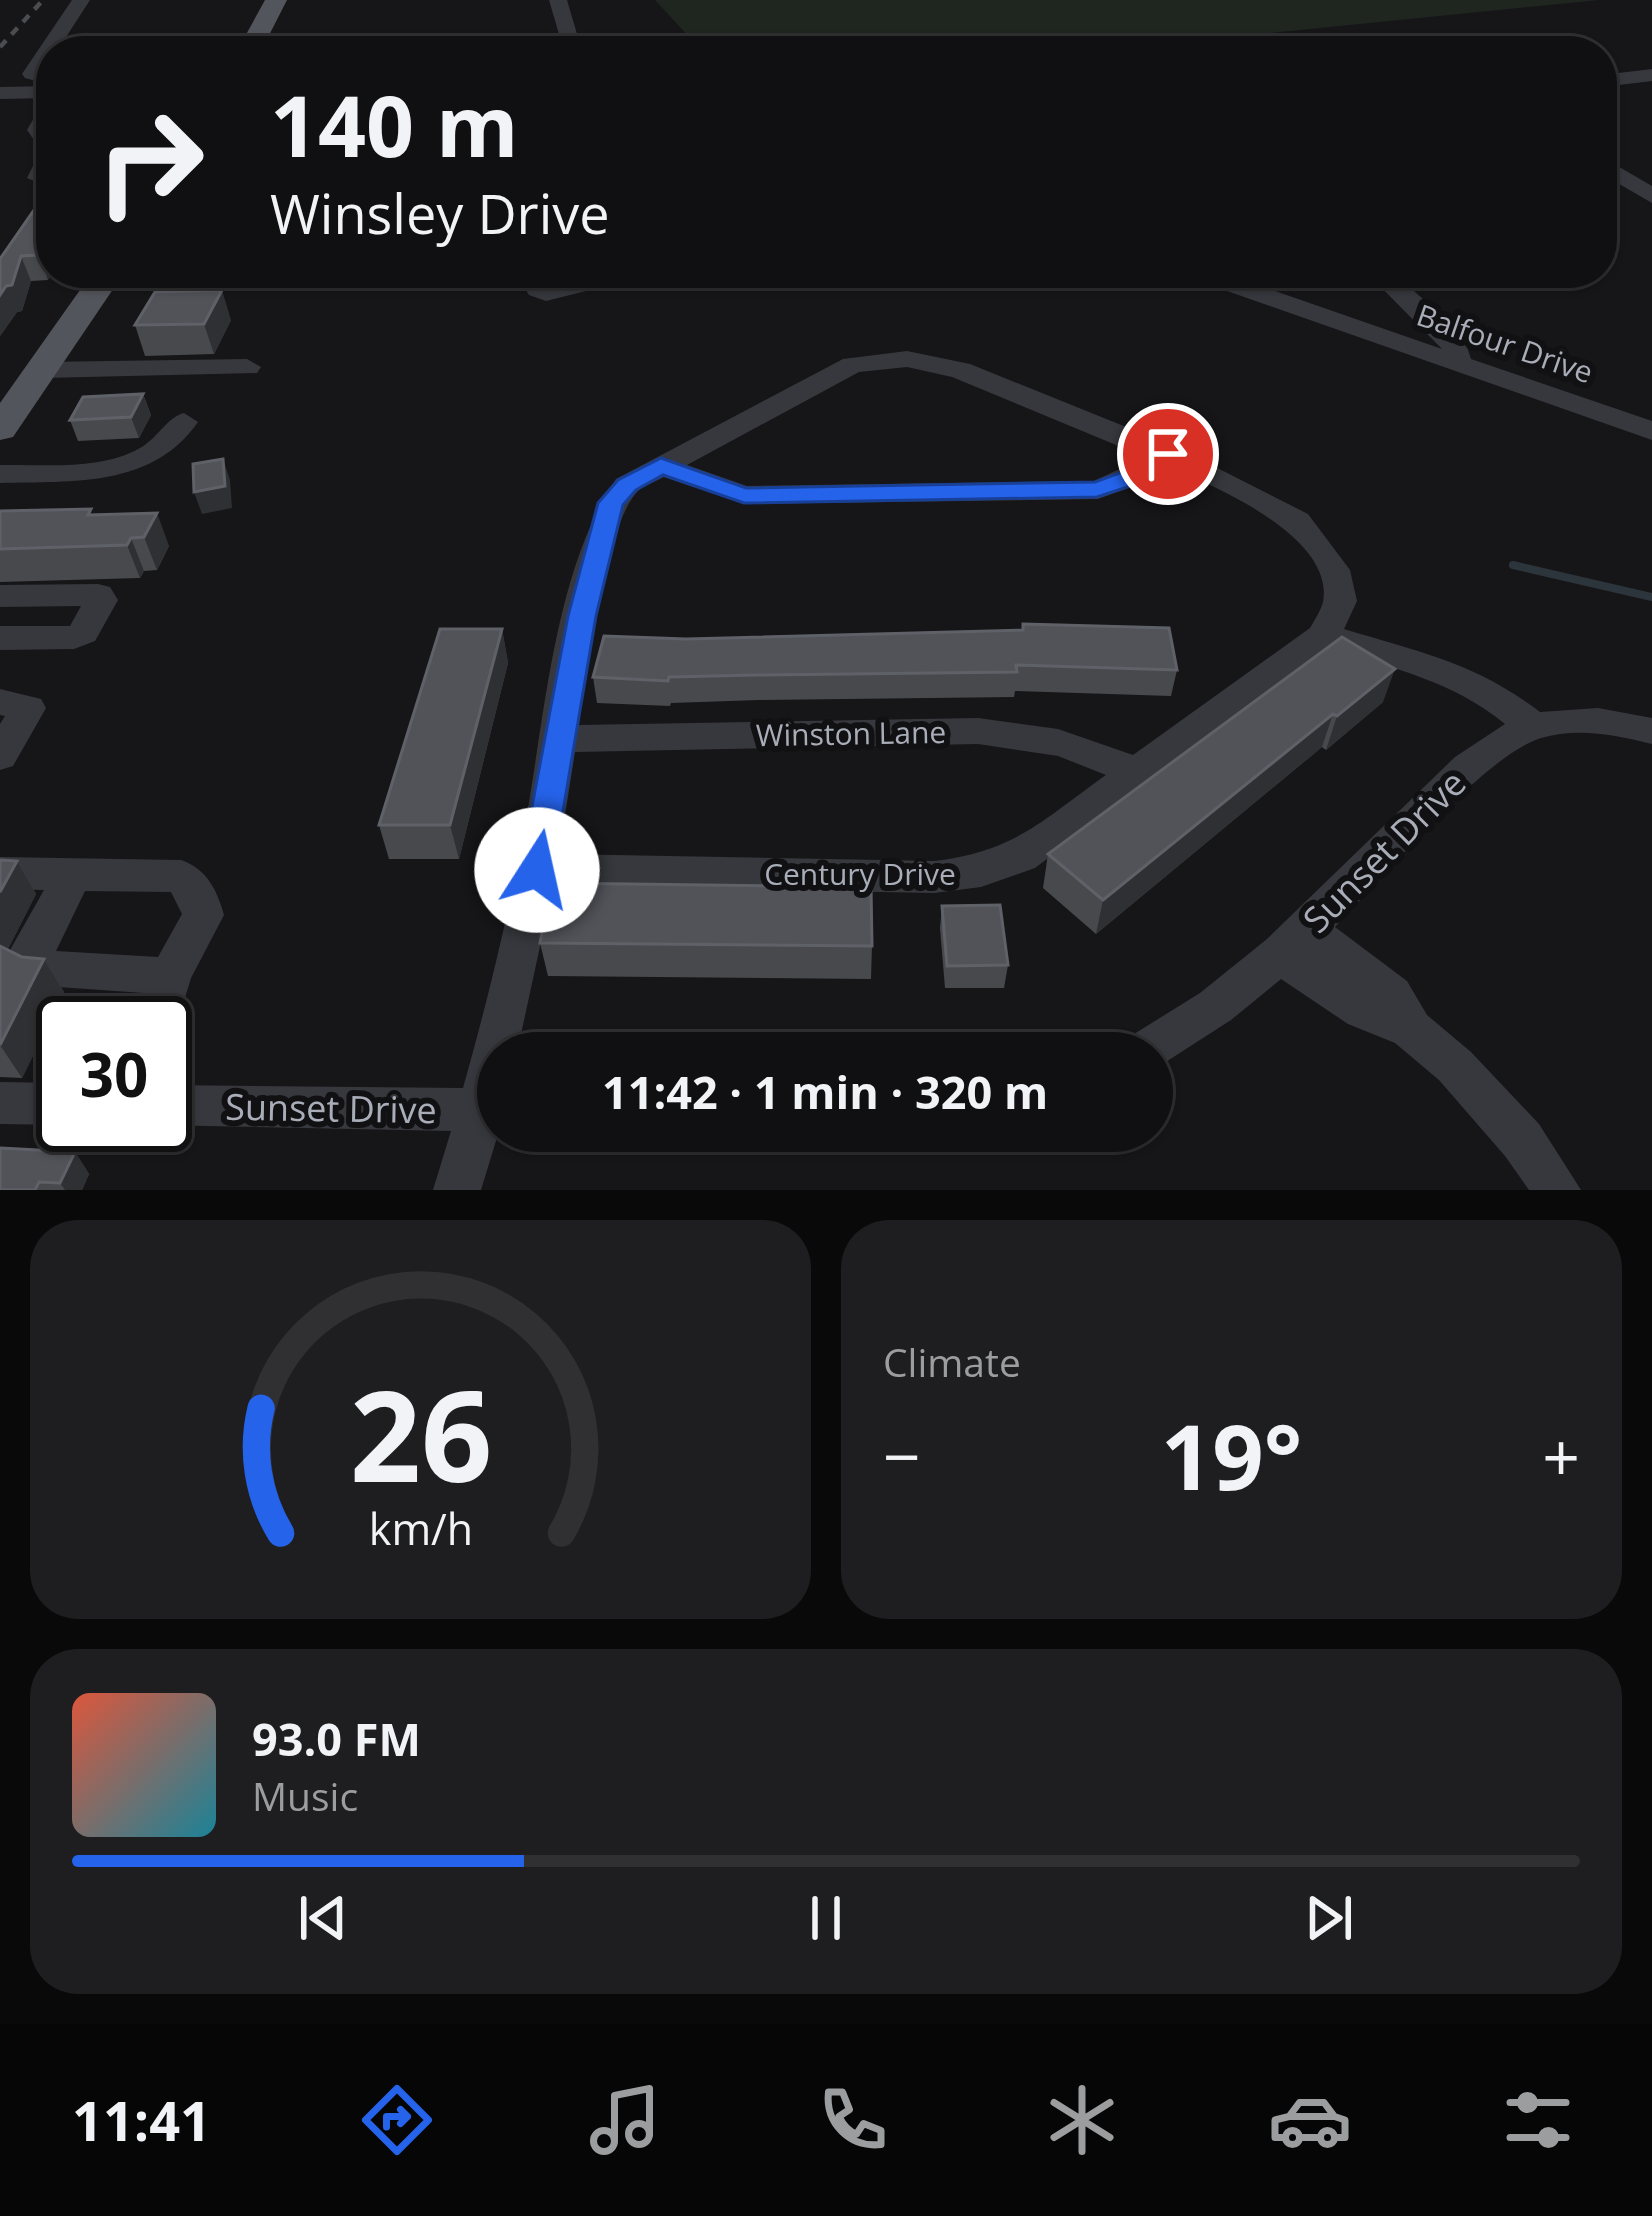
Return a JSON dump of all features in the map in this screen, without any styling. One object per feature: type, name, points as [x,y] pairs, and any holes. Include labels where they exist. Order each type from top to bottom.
[{"type":"main road","points":[[257,36],[276,0]]},
{"type":"main road","points":[[0,429],[22,387],[97,288]]},
{"type":"street","points":[[57,36],[80,0]]},
{"type":"street","points":[[557,0],[568,36]]},
{"type":"street","points":[[1617,79],[1652,75]]},
{"type":"street","points":[[0,93],[36,92]]},
{"type":"street","points":[[1617,174],[1652,196]]},
{"type":"street","points":[[537,288],[545,293],[566,288]]},
{"type":"street","name":"Balfour Drive","points":[[1243,288],[1652,431]]},
{"type":"street","points":[[1396,288],[1454,341],[1458,361]]},
{"type":"street","points":[[505,1032],[582,616],[611,503],[627,485],[834,374],[889,359],[960,370],[1168,454],[1274,506],[1312,538],[1334,570],[1340,601],[1324,635],[1456,675],[1486,689],[1534,727]]},
{"type":"street","points":[[22,387],[247,367]]},
{"type":"street","points":[[0,474],[116,466],[145,459],[174,440],[184,422]]},
{"type":"street","points":[[661,466],[744,495],[1074,490],[1119,483],[1168,454]]},
{"type":"street","points":[[0,596],[98,595],[101,600],[83,633],[74,637],[0,638]]},
{"type":"street","name":"Century Drive","points":[[537,870],[934,877],[981,871],[1021,856],[1324,635]]},
{"type":"street","name":"Sunset Drive","points":[[1173,1034],[1216,1008],[1292,942],[1473,764],[1507,738],[1579,718],[1652,731]]},
{"type":"street","name":"Winston Lane","points":[[561,739],[978,731],[1032,735],[1106,757],[1133,772]]},
{"type":"street","points":[[0,873],[182,877],[197,895],[203,915],[164,996]]},
{"type":"street","points":[[74,875],[31,950],[44,968],[170,976]]},
{"type":"street","points":[[1292,942],[1364,1011],[1411,1030],[1489,1101],[1557,1190]]},
{"type":"street","points":[[0,1102],[36,1103]]},
{"type":"street","name":"Sunset Drive","points":[[192,1106],[477,1110]]},
{"type":"street","points":[[457,1190],[477,1140]]},
{"type":"shaded area","points":[[655,0],[1599,0],[1239,36],[688,36]]},
{"type":"building","points":[[36,207],[36,255],[21,256],[12,285],[0,295],[0,259]]},
{"type":"building","points":[[222,290],[204,324],[135,325],[155,292]]},
{"type":"building","points":[[143,394],[131,417],[70,420],[83,397]]},
{"type":"building","points":[[223,459],[225,486],[194,492],[193,464]]},
{"type":"building","points":[[91,509],[88,515],[157,513],[144,537],[131,538],[127,545],[0,549],[0,511]]},
{"type":"building","points":[[1023,624],[1169,628],[1177,670],[1016,665],[1017,672],[669,677],[668,681],[593,677],[604,636],[686,639],[1023,630]]},
{"type":"building","points":[[440,629],[502,629],[450,825],[379,825]]},
{"type":"building","points":[[1342,637],[1395,669],[1103,900],[1048,854]]},
{"type":"building","points":[[0,860],[17,861],[0,892]]},
{"type":"building","points":[[551,883],[871,887],[872,946],[540,943]]},
{"type":"building","points":[[1000,905],[1008,965],[947,966],[942,906]]},
{"type":"building","points":[[0,946],[22,957],[44,959],[0,1045]]},
{"type":"building","points":[[0,1148],[75,1152],[60,1183],[39,1182],[35,1190],[0,1190]]},
{"type":"waterway","points":[[1513,565],[1652,597]]},
{"type":"railway","points":[[0,47],[43,0]]},
{"type":"route","points":[[537,870],[582,616],[611,503],[627,485],[661,466],[728,492],[762,496],[1097,490],[1137,476],[1168,454]]}]
